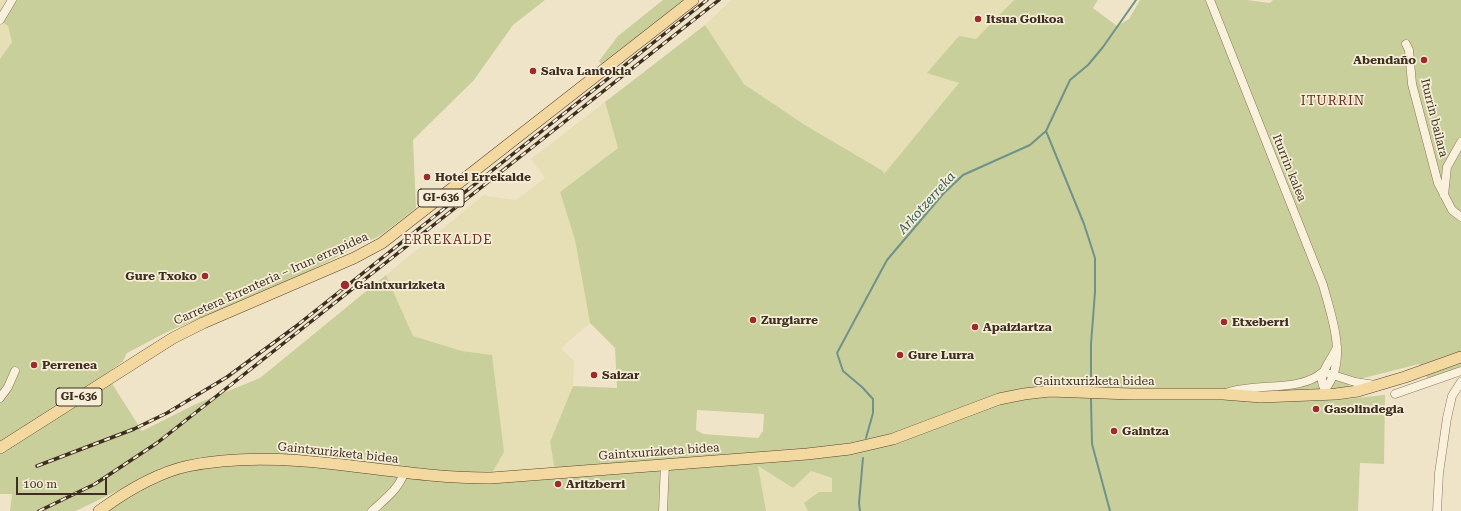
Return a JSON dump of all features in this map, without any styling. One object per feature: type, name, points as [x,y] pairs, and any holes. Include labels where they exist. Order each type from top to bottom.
[{"type":"main road","name":"Carretera Errenteria – Irun errepidea","points":[[0,448],[173,338],[208,321],[354,258],[382,243],[693,0]]},
{"type":"main road","name":"Gaintxurizketa bidea","points":[[1223,394],[1261,397],[1336,394],[1358,391],[1461,357]]},
{"type":"main road","name":"Gaintxurizketa bidea","points":[[99,511],[120,495],[156,477],[187,466],[212,462],[288,459],[442,477],[491,478],[850,450],[893,439],[999,400],[1024,394],[1050,392],[1223,394],[1377,385]]},
{"type":"main road","name":"Gaintxurizketa bidea","points":[[1293,396],[1302,393],[1319,392],[1325,388]]},
{"type":"main road","points":[[1325,388],[1336,394]]},
{"type":"street","points":[[0,20],[12,0]]},
{"type":"street","name":"Iturrin kalea","points":[[1210,0],[1323,285],[1332,316],[1337,347],[1334,375],[1325,388]]},
{"type":"street","name":"Iturrin bailara","points":[[1406,44],[1409,50],[1412,84],[1438,183],[1444,198],[1452,210],[1461,217]]},
{"type":"street","name":"Iturrin bailara","points":[[1444,198],[1447,167],[1461,142]]},
{"type":"street","points":[[1325,388],[1321,381],[1323,372],[1337,347]]},
{"type":"street","name":"Iturrin kalea","points":[[1337,356],[1341,370],[1349,381]]},
{"type":"street","points":[[0,398],[8,387],[15,371]]},
{"type":"street","points":[[1395,394],[1461,371]]},
{"type":"street","points":[[1223,394],[1248,387],[1302,383],[1311,380],[1323,372],[1349,381],[1377,385]]},
{"type":"street","points":[[1437,511],[1439,472],[1452,396],[1461,382]]},
{"type":"street","points":[[663,511],[665,464]]},
{"type":"street","points":[[372,511],[394,491],[401,482],[404,473]]},
{"type":"shaded area","points":[[0,0],[13,0],[8,26],[12,42],[0,59]]},
{"type":"shaded area","points":[[731,0],[1014,0],[976,39],[927,72],[960,83],[884,174],[883,171],[805,125],[744,84],[705,25]]},
{"type":"shaded area","points":[[605,102],[618,148],[560,192],[575,240],[590,323],[561,348],[574,361],[573,386],[550,442],[556,478],[490,476],[492,355],[462,351],[413,336],[386,275],[485,194],[487,196],[516,200],[545,178],[531,159]]},
{"type":"shaded area","points":[[757,466],[793,488],[811,471],[832,478],[832,493],[804,503],[808,511],[766,511]]},
{"type":"green space","points":[[13,0],[545,0],[513,25],[474,80],[413,140],[416,208],[381,235],[305,273],[167,332],[127,353],[123,361],[106,374],[142,431],[196,404],[260,378],[386,275],[413,336],[462,351],[492,355],[504,452],[490,476],[556,477],[550,442],[573,386],[617,388],[615,348],[590,323],[575,240],[560,192],[618,148],[605,102],[705,25],[744,84],[805,125],[883,171],[884,174],[959,83],[927,73],[959,36],[976,39],[1014,0],[1098,0],[1093,8],[1117,26],[1129,19],[1140,0],[1247,0],[1270,3],[1273,0],[1461,0],[1461,367],[1428,379],[1419,364],[1352,381],[1336,400],[1385,395],[1384,464],[1360,463],[1358,511],[808,511],[804,503],[819,492],[832,492],[832,478],[811,471],[793,488],[758,466],[766,511],[104,511],[125,487],[76,511],[10,511],[12,494],[0,494],[0,59],[12,42],[8,26],[1,21]],"holes":[[[697,410],[764,414],[763,431],[758,438],[703,434],[696,430]]]},
{"type":"green space","points":[[663,0],[685,0],[602,65],[599,61],[618,36]]},
{"type":"waterway","name":"Arkotzerreka","points":[[866,438],[873,413],[873,399],[862,387],[843,371],[837,353],[887,260],[943,194],[963,175],[1030,145],[1046,131],[1070,80],[1088,65],[1103,47],[1136,0]]},
{"type":"waterway","points":[[1046,131],[1084,224],[1095,258],[1095,292],[1091,344],[1091,388]]},
{"type":"waterway","points":[[1091,399],[1092,444],[1110,511]]},
{"type":"waterway","name":"Arkotzerreka","points":[[860,511],[859,503],[863,458]]},
{"type":"railway","points":[[37,466],[134,429],[167,413],[227,377],[295,327],[707,0]]},
{"type":"railway","points":[[39,511],[95,484],[157,443],[719,0]]},
{"type":"place","name":"Itsua Goikoa","points":[[978,19]]},
{"type":"place","name":"Abendaño","points":[[1424,60]]},
{"type":"place","name":"Salva Lantokia","points":[[533,71]]},
{"type":"place","name":"Hotel Errekalde","points":[[427,177]]},
{"type":"place","name":"Gure Txoko","points":[[205,276]]},
{"type":"place","name":"Gaintxurizketa","points":[[345,285]]},
{"type":"place","name":"Zurgiarre","points":[[753,320]]},
{"type":"place","name":"Etxeberri","points":[[1224,322]]},
{"type":"place","name":"Apaiziartza","points":[[975,327]]},
{"type":"place","name":"Gure Lurra","points":[[900,355]]},
{"type":"place","name":"Perrenea","points":[[34,365]]},
{"type":"place","name":"Saizar","points":[[594,375]]},
{"type":"place","name":"Gasolindegia","points":[[1316,409]]},
{"type":"place","name":"Gaintza","points":[[1114,431]]},
{"type":"place","name":"Aritzberri","points":[[558,484]]},
{"type":"district","name":"ITURRIN","points":[[1333,101]]},
{"type":"district","name":"ERREKALDE","points":[[448,240]]}]
